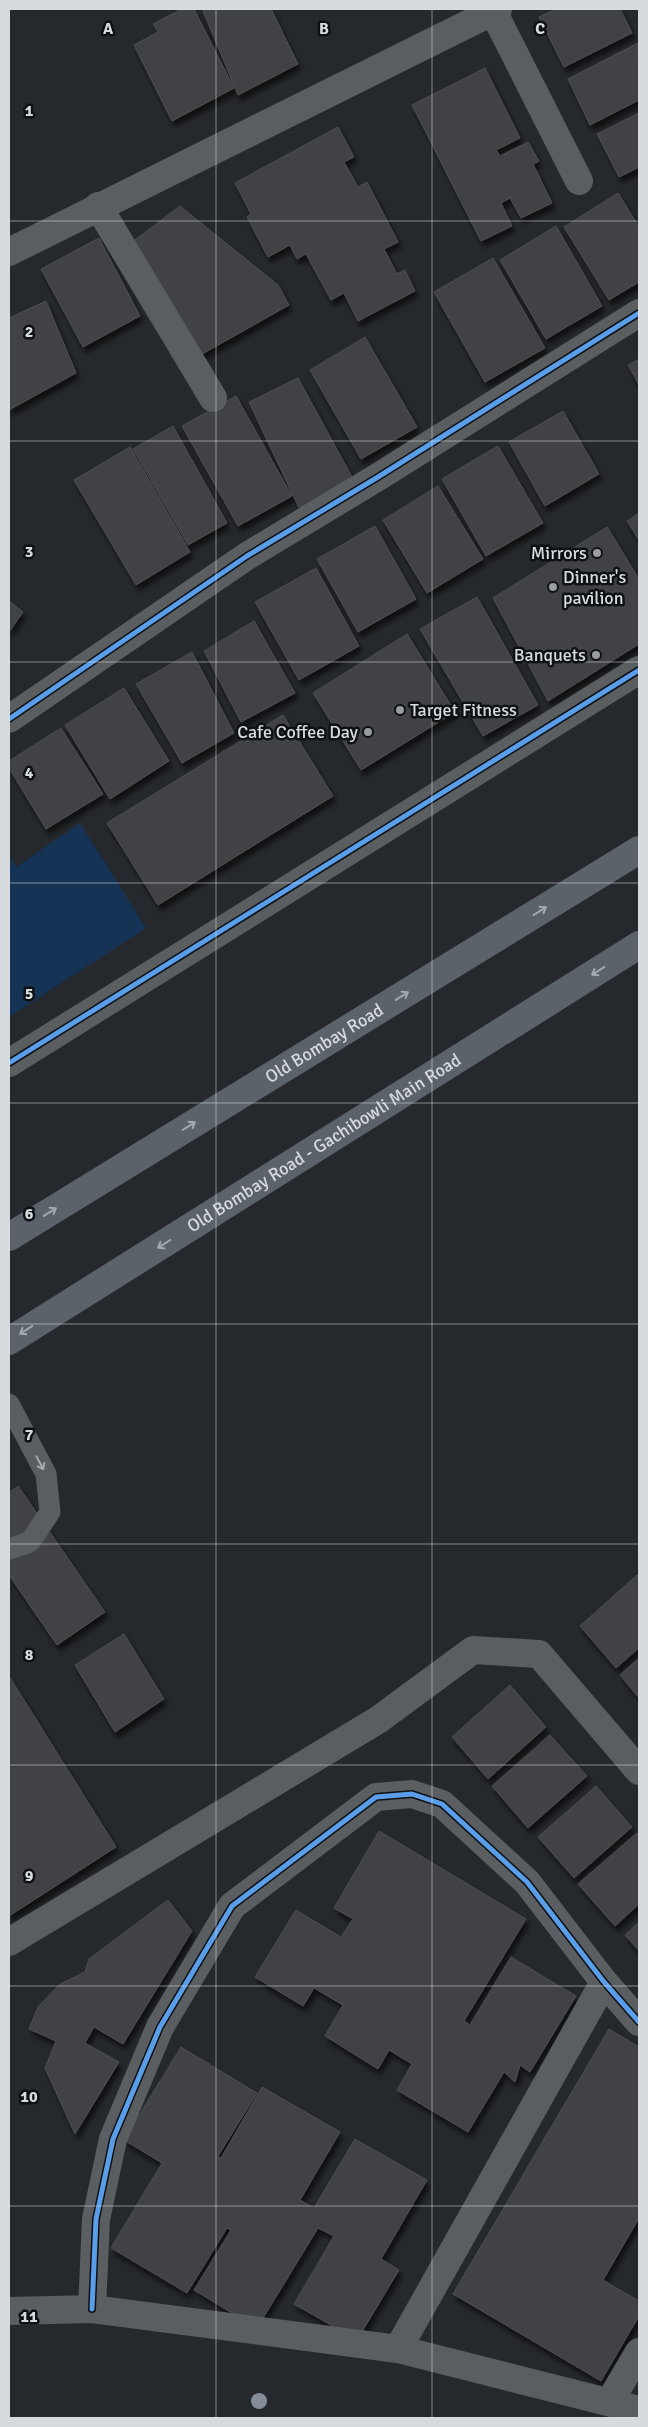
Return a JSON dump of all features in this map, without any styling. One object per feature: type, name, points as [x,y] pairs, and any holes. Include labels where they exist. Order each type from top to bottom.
[{"type":"main road","name":"Old Bombay Road","points":[[9,1237],[639,850]]},
{"type":"main road","name":"Old Bombay Road - Gachibowli Main Road","points":[[9,1341],[639,946]]},
{"type":"street","points":[[9,252],[98,206],[495,10],[579,181]]},
{"type":"street","points":[[98,206],[213,398]]},
{"type":"street","points":[[9,719],[247,556],[378,477],[639,313]]},
{"type":"street","points":[[9,1063],[639,670]]},
{"type":"street","points":[[9,1942],[378,1720],[472,1650],[539,1654],[639,1771]]},
{"type":"street","points":[[92,2309],[96,2219],[113,2139],[160,2027],[232,1906],[376,1797],[412,1794],[442,1804],[527,1882],[604,1982],[639,2022]]},
{"type":"street","points":[[398,2349],[604,1982]]},
{"type":"street","points":[[9,2311],[92,2309],[398,2349],[639,2410]]},
{"type":"street","points":[[610,2402],[639,2352]]},
{"type":"lane","points":[[9,1404],[46,1474],[50,1512],[30,1542],[9,1550]]},
{"type":"shaded area","points":[[80,823],[146,928],[9,1017],[9,855],[16,867]]},
{"type":"building","points":[[182,9],[194,9],[234,88],[172,121],[134,45],[158,32],[153,24]]},
{"type":"building","points":[[209,9],[271,9],[298,64],[238,95],[203,11]]},
{"type":"building","points":[[556,9],[620,9],[632,33],[564,67],[539,17]]},
{"type":"building","points":[[638,43],[639,100],[590,125],[568,79]]},
{"type":"building","points":[[485,68],[520,138],[496,150],[500,156],[528,142],[539,161],[533,164],[552,203],[521,218],[510,198],[501,203],[512,226],[481,241],[412,105]]},
{"type":"building","points":[[639,113],[639,167],[619,177],[597,134]]},
{"type":"building","points":[[338,127],[354,157],[344,162],[358,187],[367,182],[398,242],[384,249],[397,274],[405,270],[415,291],[358,321],[344,293],[331,300],[306,254],[297,259],[290,245],[268,257],[247,217],[251,214],[235,183]]},
{"type":"building","points":[[618,193],[639,227],[639,282],[609,300],[564,227]]},
{"type":"building","points":[[180,206],[278,285],[289,305],[197,357],[131,243]]},
{"type":"building","points":[[556,226],[602,306],[546,339],[500,260]]},
{"type":"building","points":[[99,238],[140,316],[83,347],[41,269]]},
{"type":"building","points":[[493,258],[545,348],[485,382],[434,292]]},
{"type":"building","points":[[46,301],[76,373],[9,410],[9,318]]},
{"type":"building","points":[[365,337],[417,427],[361,459],[310,370]]},
{"type":"building","points":[[639,359],[639,385],[628,365]]},
{"type":"building","points":[[298,378],[352,477],[299,508],[249,402]]},
{"type":"building","points":[[236,396],[292,496],[238,526],[182,426]]},
{"type":"building","points":[[563,411],[599,474],[545,506],[509,442]]},
{"type":"building","points":[[173,426],[227,523],[188,545],[133,449]]},
{"type":"building","points":[[498,446],[543,523],[486,556],[442,479]]},
{"type":"building","points":[[130,447],[190,552],[136,585],[74,480]]},
{"type":"building","points":[[438,486],[483,559],[427,593],[383,520]]},
{"type":"building","points":[[639,513],[639,540],[627,521]]},
{"type":"building","points":[[375,526],[416,599],[358,632],[317,559]]},
{"type":"building","points":[[607,527],[639,579],[639,644],[548,701],[493,598]]},
{"type":"building","points":[[316,568],[359,646],[299,680],[255,602]]},
{"type":"building","points":[[477,597],[538,705],[483,736],[420,629]]},
{"type":"building","points":[[9,601],[23,612],[9,632]]},
{"type":"building","points":[[254,621],[295,693],[241,722],[204,651]]},
{"type":"building","points":[[407,634],[455,712],[361,770],[313,693]]},
{"type":"building","points":[[192,652],[234,733],[182,763],[136,684]]},
{"type":"building","points":[[124,688],[169,761],[110,799],[65,725]]},
{"type":"building","points":[[283,715],[333,796],[158,905],[107,823]]},
{"type":"building","points":[[61,728],[103,794],[46,829],[9,768],[9,761]]},
{"type":"building","points":[[18,1486],[105,1612],[57,1645],[9,1575],[9,1493]]},
{"type":"building","points":[[637,1575],[639,1577],[639,1648],[616,1668],[580,1626]]},
{"type":"building","points":[[124,1634],[164,1699],[115,1732],[75,1665]]},
{"type":"building","points":[[639,1658],[639,1698],[620,1675]]},
{"type":"building","points":[[9,1676],[116,1847],[9,1916]]},
{"type":"building","points":[[510,1685],[546,1727],[488,1779],[452,1737]]},
{"type":"building","points":[[550,1735],[587,1776],[528,1828],[492,1786]]},
{"type":"building","points":[[596,1786],[632,1827],[574,1878],[538,1837]]},
{"type":"building","points":[[379,1831],[526,1919],[464,2021],[470,2025],[511,1957],[576,1996],[530,2072],[520,2065],[515,2082],[504,2072],[468,2132],[397,2090],[412,2064],[389,2050],[378,2069],[325,2036],[343,2005],[314,1988],[303,2006],[255,1977],[296,1910],[341,1937],[353,1919],[334,1908]]},
{"type":"building","points":[[637,1833],[639,1835],[639,1904],[615,1926],[578,1884]]},
{"type":"building","points":[[168,1900],[192,1931],[123,2044],[94,2027],[85,2043],[119,2062],[75,2134],[45,2068],[56,2041],[29,2029],[38,2007],[60,1984],[85,1972],[89,1959]]},
{"type":"building","points":[[639,1922],[639,1951],[625,1935]]},
{"type":"building","points":[[609,2029],[639,2047],[639,2218],[603,2280],[639,2301],[639,2316],[601,2381],[453,2294]]},
{"type":"building","points":[[181,2047],[257,2093],[218,2156],[221,2158],[262,2087],[340,2132],[300,2200],[314,2208],[355,2139],[427,2180],[381,2259],[399,2270],[357,2340],[294,2304],[334,2236],[318,2228],[257,2328],[194,2290],[231,2230],[227,2228],[187,2293],[111,2248],[162,2163],[124,2140]]},
{"type":"cycle path","points":[[9,719],[247,556],[378,477],[639,313]]},
{"type":"cycle path","points":[[9,1063],[639,670]]},
{"type":"cycle path","points":[[92,2309],[96,2219],[113,2139],[160,2027],[232,1906],[376,1797],[412,1794],[442,1804],[527,1882],[604,1982],[639,2022]]},
{"type":"place","name":"Mirrors","points":[[597,553]]},
{"type":"place","name":"Dinner's pavilion","points":[[553,587]]},
{"type":"place","name":"Banquets","points":[[596,655]]},
{"type":"place","name":"Target Fitness","points":[[400,710]]},
{"type":"place","name":"Cafe Coffee Day","points":[[368,732]]}]
